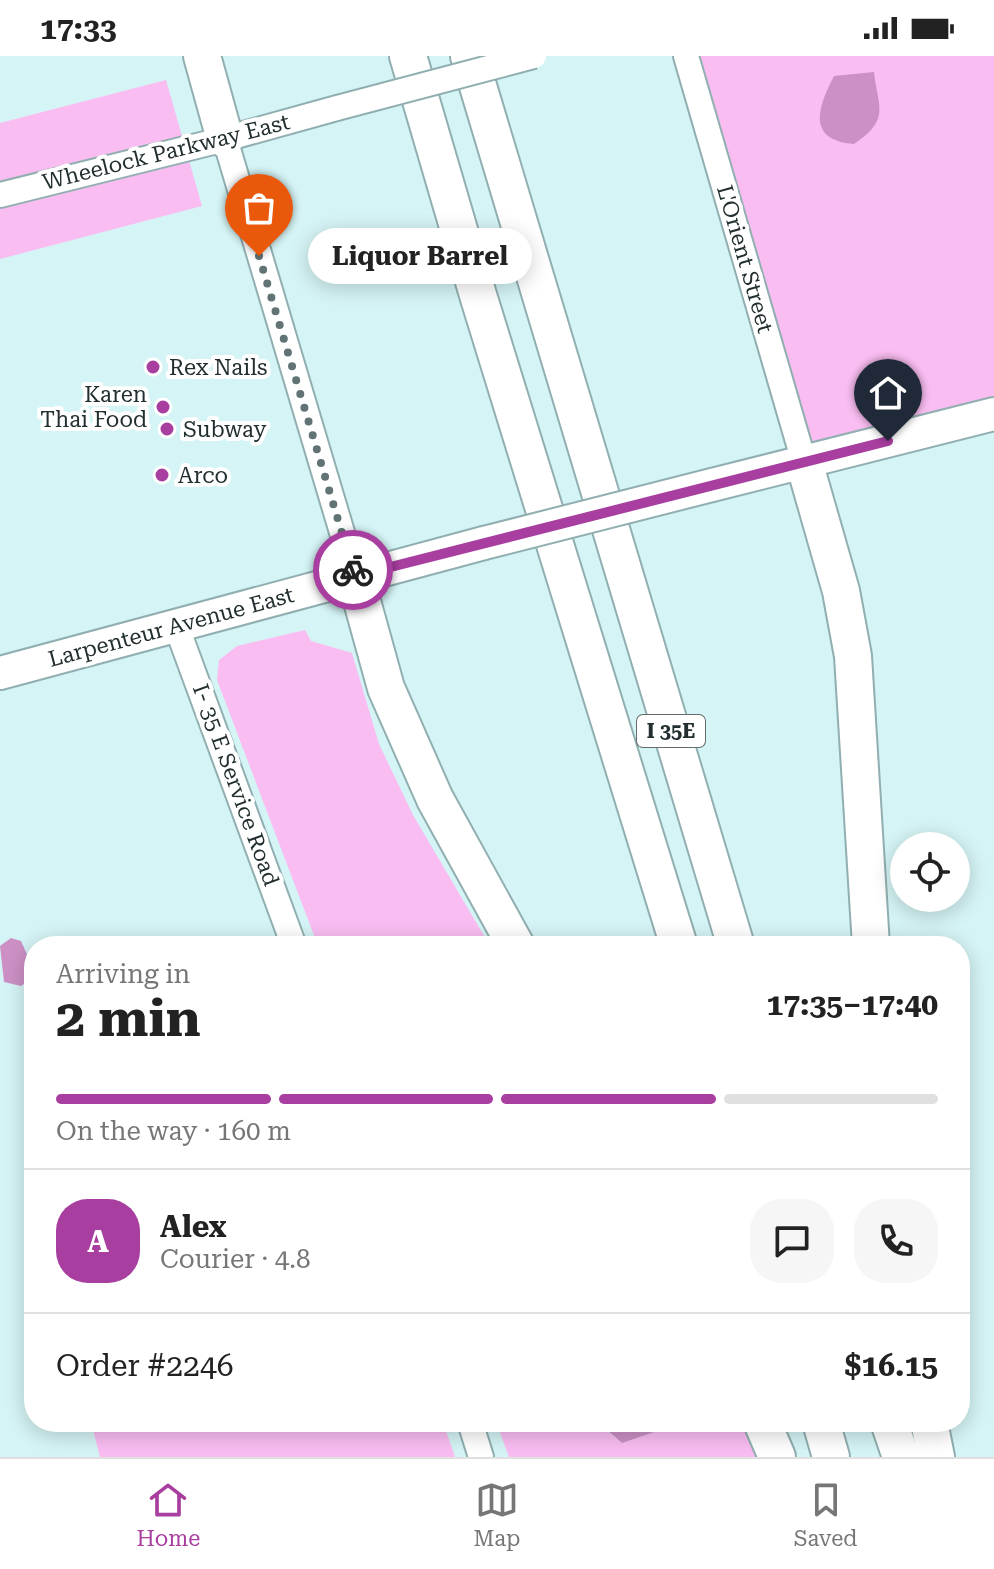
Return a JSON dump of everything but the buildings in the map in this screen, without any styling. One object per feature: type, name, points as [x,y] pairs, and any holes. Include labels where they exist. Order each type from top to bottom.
[{"type":"highway","points":[[202,56],[225,139]]},
{"type":"highway","name":"I 35E","points":[[408,56],[478,295],[676,936]]},
{"type":"highway","name":"I 35E","points":[[469,56],[733,936]]},
{"type":"highway","points":[[804,462],[841,591],[853,656],[870,936]]},
{"type":"highway","points":[[355,576],[386,688],[435,799],[510,936]]},
{"type":"highway","points":[[766,1432],[777,1457]]},
{"type":"highway","points":[[824,1432],[831,1457]]},
{"type":"highway","points":[[892,1432],[901,1457]]},
{"type":"highway","points":[[931,1432],[936,1457]]},
{"type":"main road","name":"Larpenteur Avenue East","points":[[0,673],[355,576],[994,414]]},
{"type":"street","name":"Wheelock Parkway East","points":[[0,195],[225,139],[534,56]]},
{"type":"street","name":"L'Orient Street","points":[[686,56],[804,462]]},
{"type":"street","points":[[225,139],[355,576]]},
{"type":"street","name":"I- 35 E Service Road","points":[[176,625],[290,936]]},
{"type":"street","points":[[473,1432],[481,1457]]},
{"type":"shaded area","points":[[686,56],[994,56],[994,414],[804,462]]},
{"type":"shaded area","points":[[874,72],[879,112],[873,127],[854,144],[828,136],[822,129],[821,110],[834,76]]},
{"type":"shaded area","points":[[166,80],[202,206],[0,259],[0,123]]},
{"type":"shaded area","points":[[305,630],[311,641],[352,653],[379,744],[413,815],[484,936],[314,936],[217,680],[219,660],[237,646]]},
{"type":"shaded area","points":[[11,938],[21,941],[24,948],[24,984],[21,986],[4,982],[0,946]]},
{"type":"shaded area","points":[[94,1432],[446,1432],[455,1457],[100,1457]]},
{"type":"shaded area","points":[[500,1432],[609,1432],[622,1443],[654,1432],[755,1432],[765,1457],[509,1457]]},
{"type":"shaded area","points":[[609,1432],[654,1432],[622,1443]]},
{"type":"way so far","points":[[259,256],[353,570]]},
{"type":"place","name":"Liquor Barrel","points":[[259,256]]},
{"type":"place","name":"Rex Nails","points":[[153,367]]},
{"type":"place","name":"Karen Thai Food","points":[[163,407]]},
{"type":"place","name":"Subway","points":[[167,429]]},
{"type":"place","name":"Arco","points":[[162,475]]},
{"type":"route","points":[[353,570],[355,576],[888,441]]}]
